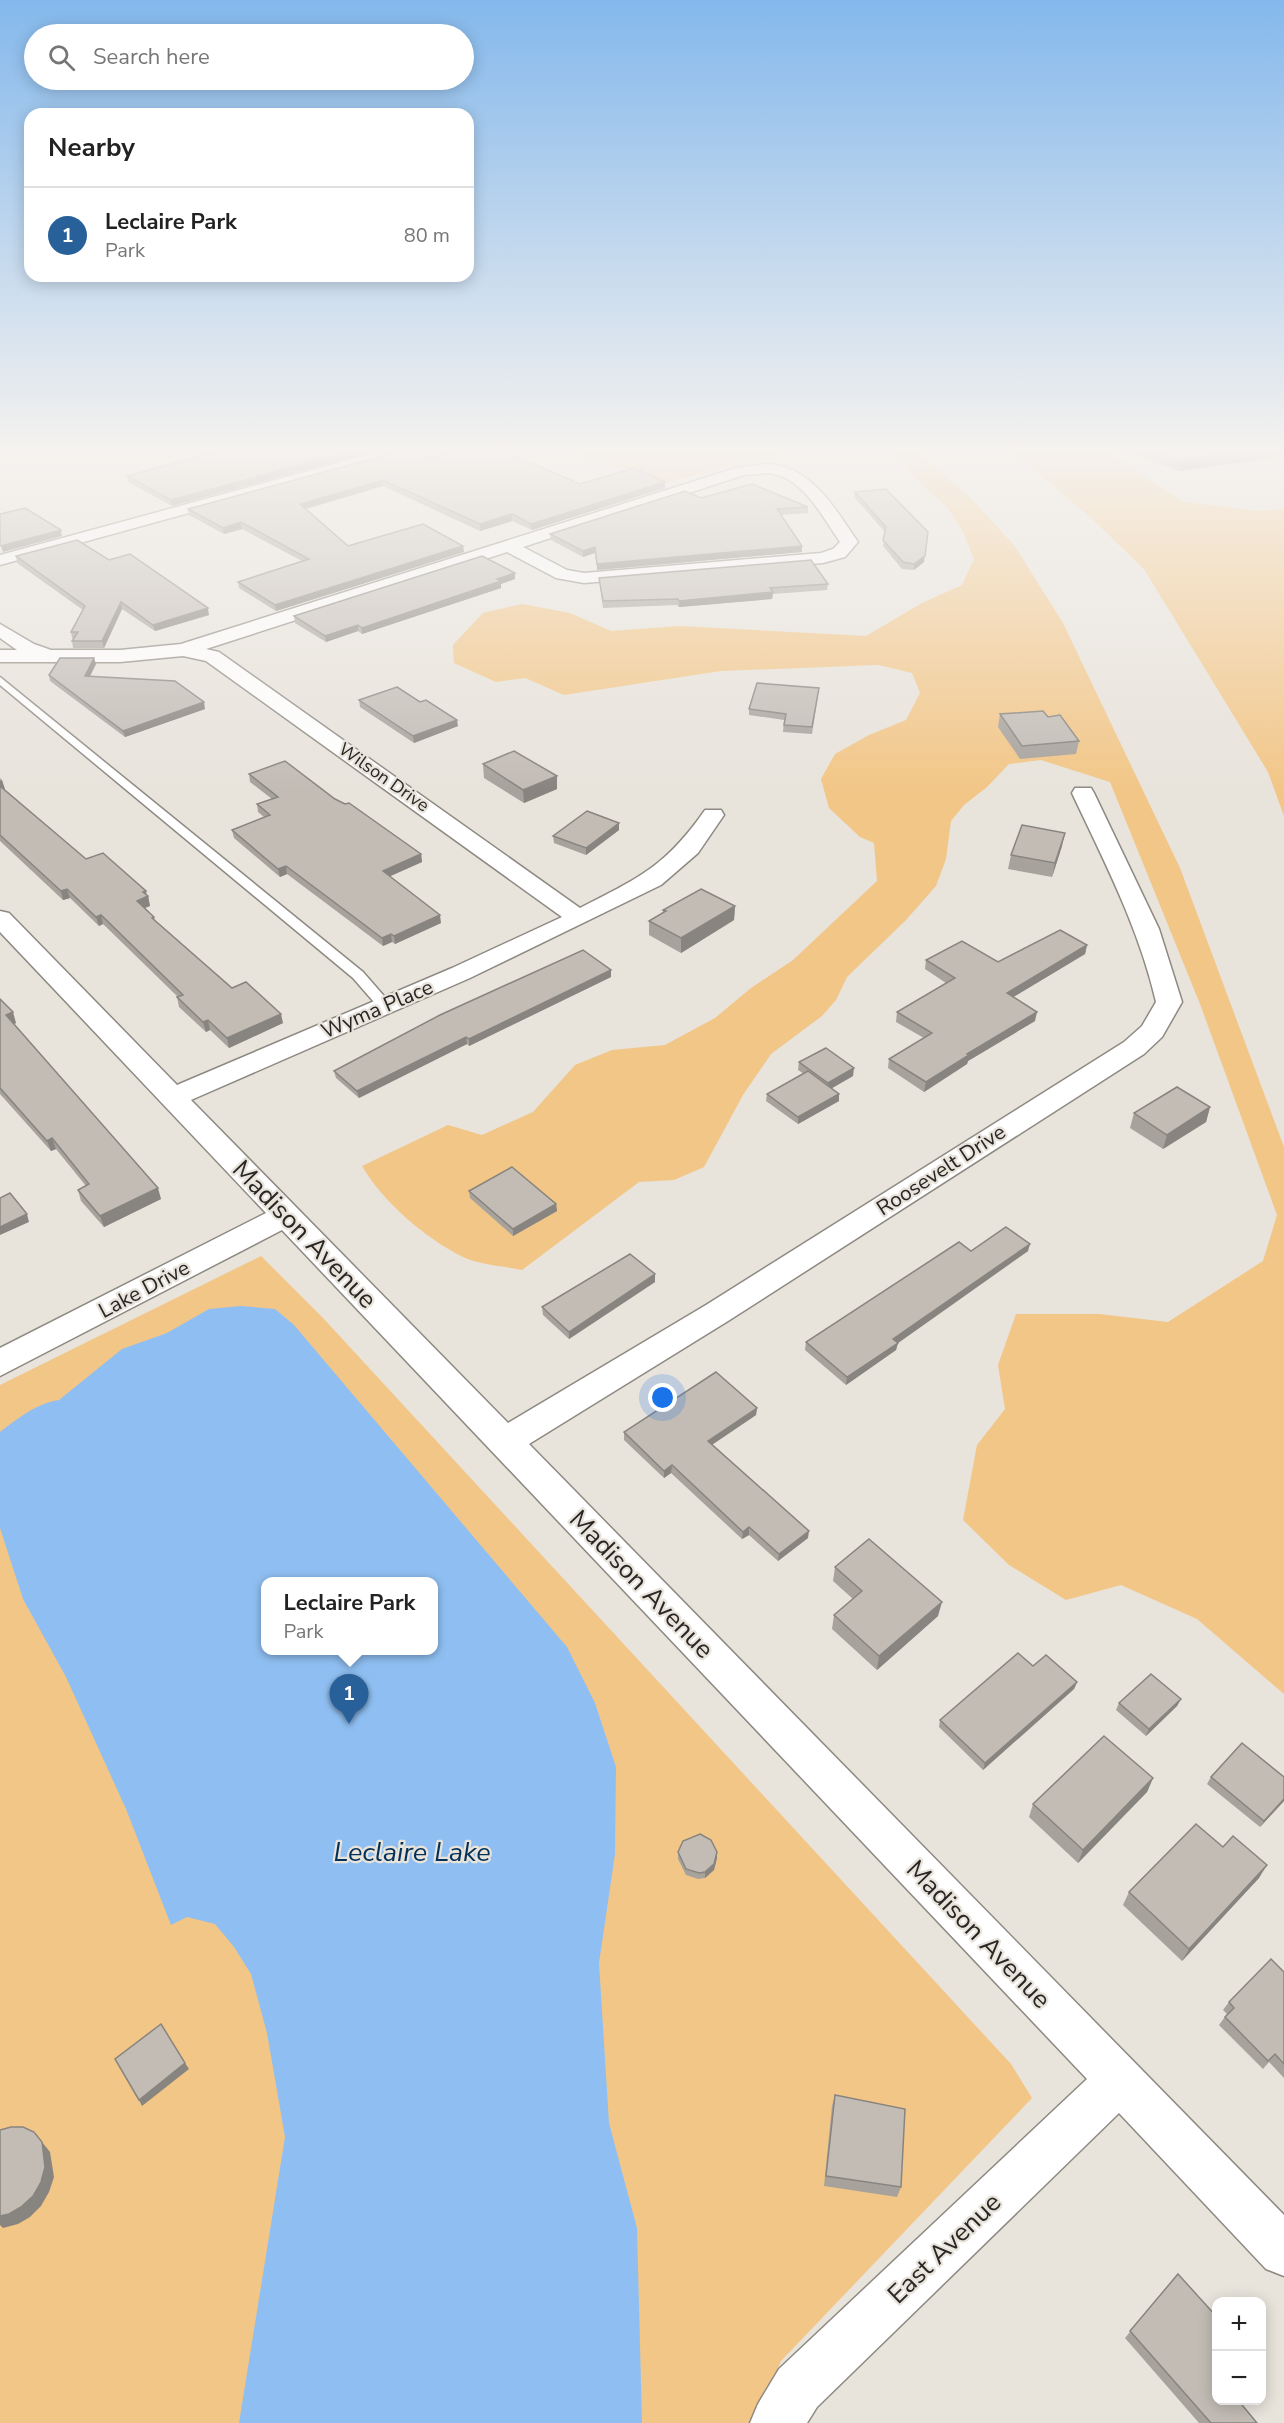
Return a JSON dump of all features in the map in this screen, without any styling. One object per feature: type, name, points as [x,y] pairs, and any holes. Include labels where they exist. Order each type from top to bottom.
[{"type":"street","points":[[0,656],[58,658],[183,650],[448,564]]},
{"type":"street","points":[[543,564],[562,574],[584,578],[750,564]]},
{"type":"street","points":[[2,634],[27,648],[58,658]]},
{"type":"street","name":"Wilson Drive","points":[[183,650],[212,656],[579,918]]},
{"type":"street","name":"Roosevelt Drive","points":[[506,1442],[717,1313],[1134,1048],[1153,1031],[1168,1002],[1162,972],[1147,929],[1083,793]]},
{"type":"street","name":"Wyma Place","points":[[173,1097],[385,1006],[579,918],[653,880],[690,848],[713,815]]},
{"type":"street","name":"Madison Avenue","points":[[0,918],[1284,2251]]},
{"type":"street","name":"Lake Drive","points":[[0,1363],[287,1215]]},
{"type":"street","name":"East Avenue","points":[[777,2423],[798,2388],[1120,2080]]},
{"type":"lane","points":[[0,681],[358,975],[385,1006]]},
{"type":"shaded area","points":[[972,564],[1026,564],[1063,623],[1180,868],[1284,1147],[1284,1694],[1197,1619],[1121,1585],[1066,1600],[1009,1565],[963,1520],[977,1445],[1005,1409],[998,1365],[1016,1314],[1099,1314],[1168,1322],[1263,1261],[1277,1215],[1200,1004],[1110,782],[1041,760],[1009,764],[987,787],[964,805],[951,821],[946,859],[936,886],[906,920],[847,977],[836,1000],[822,1016],[771,1054],[743,1095],[704,1167],[674,1180],[639,1182],[522,1270],[470,1260],[434,1240],[393,1206],[362,1166],[448,1125],[482,1135],[533,1112],[575,1065],[612,1050],[665,1045],[715,1018],[751,988],[793,960],[877,881],[874,843],[860,837],[829,808],[821,779],[835,754],[869,735],[906,720],[920,693],[912,673],[878,665],[721,671],[564,695],[525,678],[496,682],[454,663],[453,645],[483,613],[522,604],[570,613],[611,631],[680,626],[866,636],[922,603],[962,585]]},
{"type":"shaded area","points":[[1139,564],[1284,564],[1284,816],[1268,772]]},
{"type":"shaded area","points":[[261,1256],[323,1318],[1011,2064],[1032,2098],[781,2361],[755,2423],[0,2423],[0,1385]]},
{"type":"water","name":"Leclaire Lake","points":[[241,1306],[275,1309],[294,1325],[567,1647],[595,1703],[616,1767],[615,1854],[599,1963],[609,2123],[637,2228],[642,2423],[239,2423],[285,2137],[267,2033],[251,1974],[234,1947],[215,1924],[187,1917],[171,1925],[126,1809],[66,1677],[23,1599],[0,1528],[0,1432],[35,1408],[59,1400],[122,1349],[167,1333],[209,1309]]},
{"type":"building","points":[[27,564],[145,564],[208,608],[153,625],[121,602],[102,641],[72,641],[78,632],[71,632],[85,606]]},
{"type":"building","points":[[293,564],[405,564],[275,605],[238,582]]},
{"type":"building","points":[[457,564],[498,564],[515,573],[497,579],[501,581],[362,628],[358,625],[325,636],[294,616]]},
{"type":"building","points":[[763,564],[814,564],[828,584],[770,588],[773,592],[679,601],[678,599],[603,601],[599,578]]},
{"type":"building","points":[[60,658],[94,658],[85,676],[175,681],[204,702],[123,731],[49,675]]},
{"type":"building","points":[[757,683],[819,688],[812,727],[784,725],[786,714],[749,709]]},
{"type":"building","points":[[397,687],[420,702],[426,700],[457,720],[413,736],[359,700]]},
{"type":"building","points":[[1043,711],[1048,717],[1060,715],[1079,741],[1022,746],[1000,714]]},
{"type":"building","points":[[514,751],[557,776],[523,790],[483,764]]},
{"type":"building","points":[[285,761],[335,799],[345,804],[349,803],[421,854],[383,871],[440,915],[394,936],[391,934],[382,938],[286,866],[278,869],[232,830],[270,815],[257,804],[278,797],[249,774]]},
{"type":"building","points":[[0,786],[86,859],[103,853],[146,891],[143,892],[148,896],[137,901],[154,917],[152,918],[232,988],[246,982],[281,1014],[227,1038],[208,1020],[203,1022],[177,997],[183,995],[101,915],[96,917],[67,889],[61,891],[0,835]]},
{"type":"building","points":[[587,811],[619,823],[586,848],[553,836]]},
{"type":"building","points":[[1022,825],[1065,833],[1055,863],[1011,855]]},
{"type":"building","points":[[701,889],[735,906],[681,938],[649,921],[666,911],[663,910]]},
{"type":"building","points":[[1060,930],[1087,945],[1007,993],[1037,1012],[967,1054],[969,1055],[926,1082],[889,1059],[932,1033],[897,1012],[955,978],[926,960],[962,941],[998,962]]},
{"type":"building","points":[[583,950],[611,970],[469,1039],[466,1037],[357,1091],[334,1071],[440,1015]]},
{"type":"building","points":[[0,999],[13,1012],[6,1015],[158,1188],[100,1216],[78,1190],[89,1184],[52,1138],[47,1141],[0,1088]]},
{"type":"building","points":[[826,1048],[854,1068],[828,1083],[799,1062]]},
{"type":"building","points":[[808,1071],[839,1094],[798,1117],[767,1094]]},
{"type":"building","points":[[1177,1087],[1210,1107],[1167,1135],[1134,1113]]},
{"type":"building","points":[[512,1167],[556,1204],[513,1229],[469,1191]]},
{"type":"building","points":[[10,1193],[27,1214],[0,1227],[0,1198]]},
{"type":"building","points":[[1006,1227],[1030,1244],[893,1339],[898,1343],[847,1377],[806,1342],[959,1242],[971,1251]]},
{"type":"building","points":[[630,1254],[655,1274],[569,1332],[542,1307]]},
{"type":"building","points":[[716,1372],[757,1408],[708,1441],[809,1531],[779,1554],[749,1527],[743,1532],[672,1465],[664,1471],[624,1432]]},
{"type":"building","points":[[869,1539],[942,1602],[879,1656],[834,1615],[862,1591],[835,1567]]},
{"type":"building","points":[[1018,1653],[1033,1666],[1046,1655],[1077,1682],[985,1763],[940,1720]]},
{"type":"building","points":[[1151,1674],[1181,1699],[1149,1729],[1119,1703]]},
{"type":"building","points":[[1104,1736],[1153,1778],[1083,1850],[1033,1804]]},
{"type":"building","points":[[1242,1743],[1284,1777],[1284,1799],[1264,1821],[1211,1777]]},
{"type":"building","points":[[1196,1824],[1223,1847],[1233,1836],[1267,1865],[1189,1949],[1129,1892]]},
{"type":"building","points":[[700,1834],[711,1840],[717,1852],[714,1864],[705,1872],[699,1873],[686,1869],[678,1852],[683,1841]]},
{"type":"building","points":[[1271,1959],[1284,1972],[1284,2064],[1275,2054],[1268,2061],[1225,2017],[1234,2008],[1229,2002]]},
{"type":"building","points":[[161,2024],[185,2063],[139,2100],[115,2059]]},
{"type":"building","points":[[835,2095],[905,2109],[901,2187],[826,2176]]},
{"type":"building","points":[[23,2127],[34,2132],[42,2142],[45,2167],[41,2182],[33,2196],[21,2207],[0,2216],[0,2130]]},
{"type":"building","points":[[1178,2274],[1212,2312],[1212,2405],[1242,2405],[1257,2423],[1211,2423],[1130,2331]]},
{"type":"place","name":"Leclaire Park","points":[[349,1724]]}]
